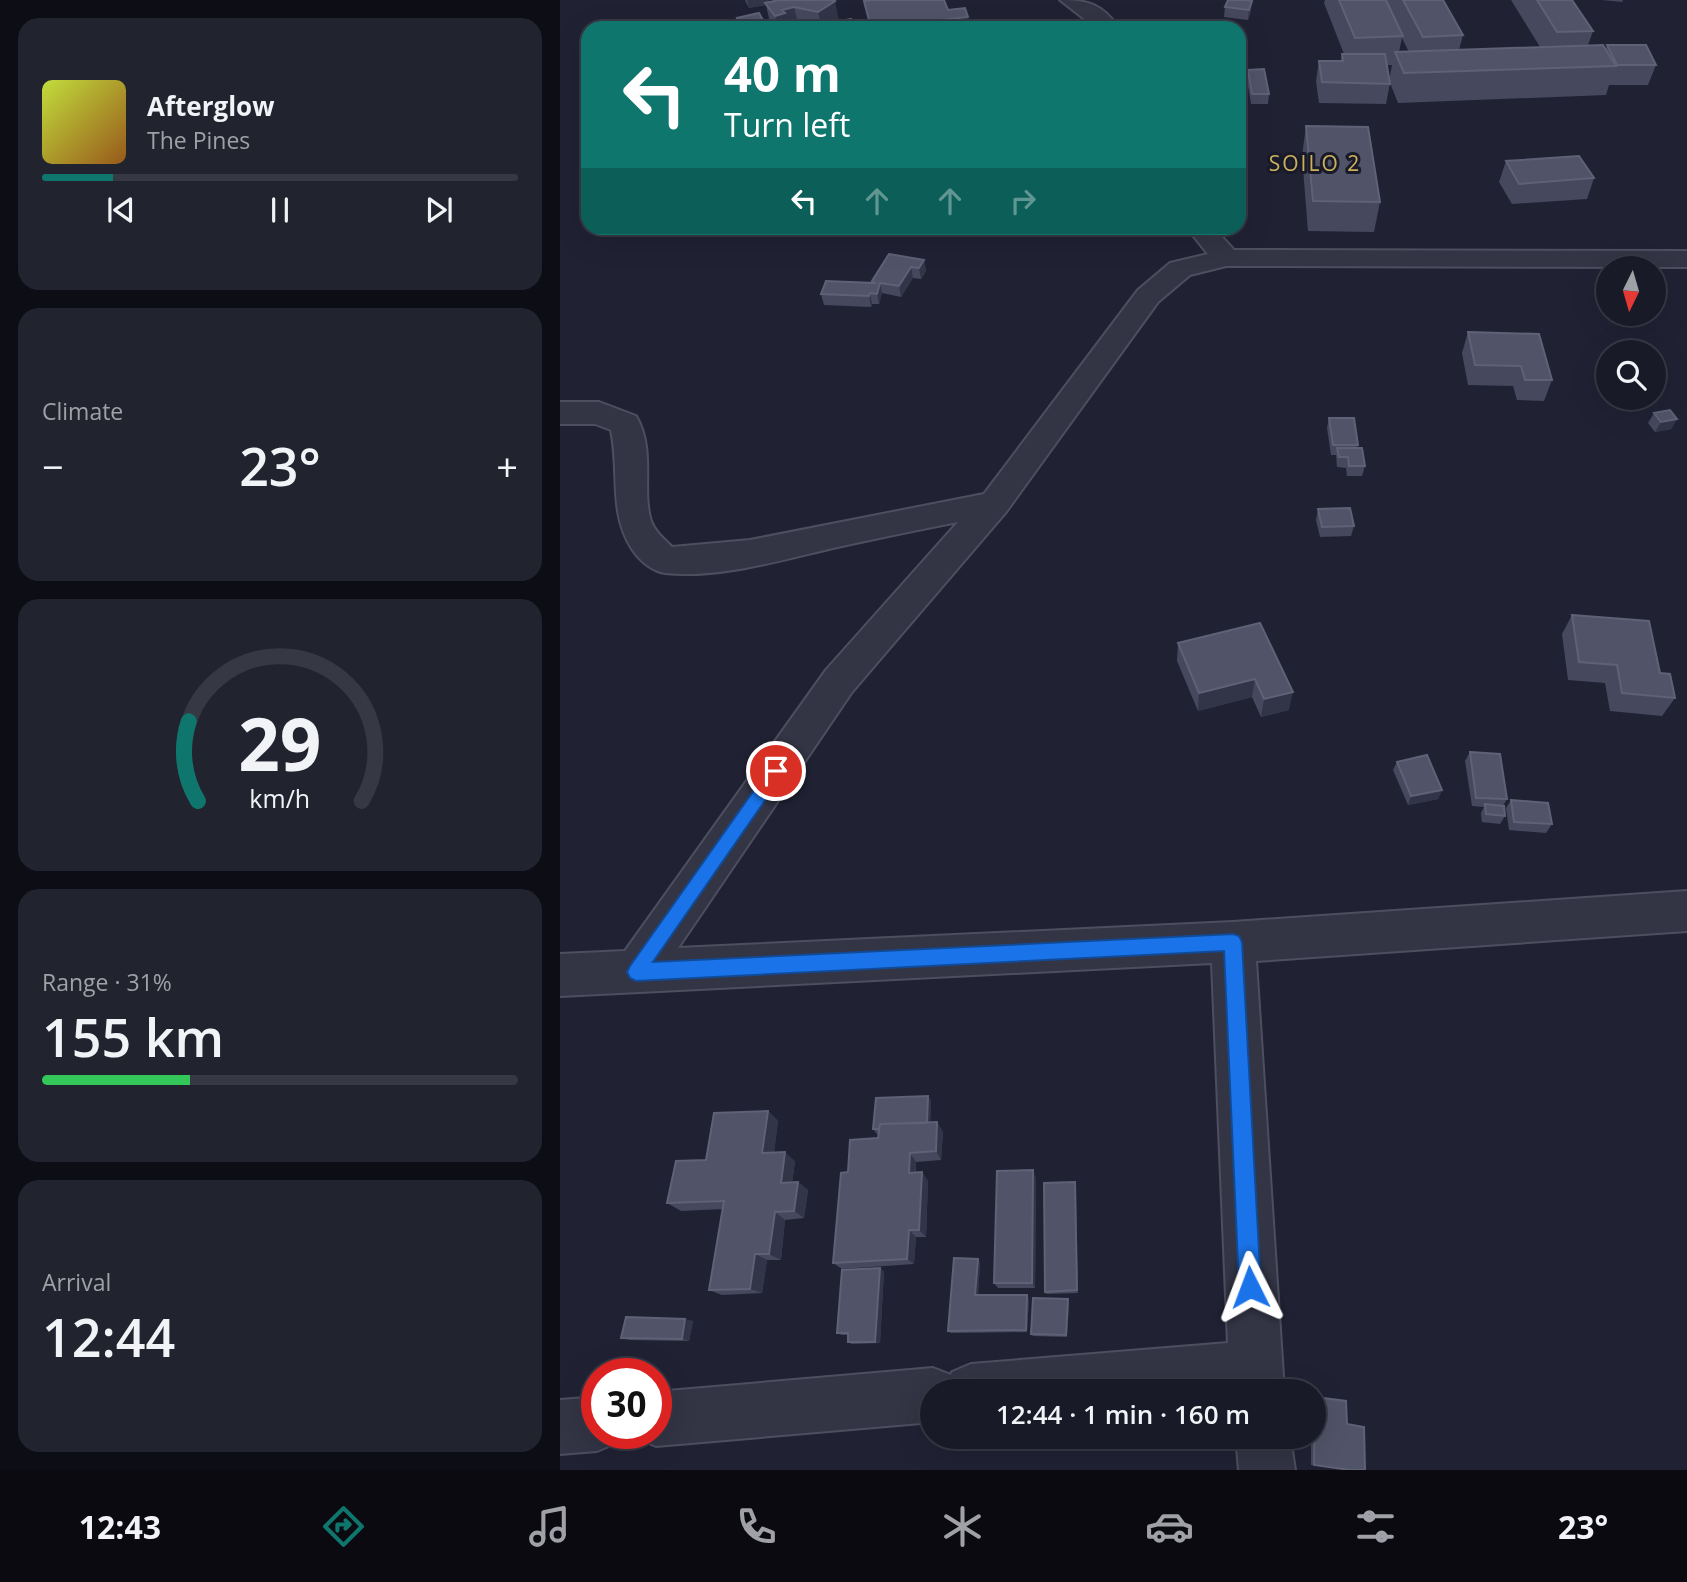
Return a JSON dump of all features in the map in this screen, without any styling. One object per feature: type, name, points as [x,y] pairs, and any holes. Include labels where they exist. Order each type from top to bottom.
[{"type":"street","points":[[1071,0],[1102,21]]},
{"type":"street","points":[[1206,235],[1226,258]]},
{"type":"street","points":[[636,972],[839,681],[994,505],[1148,296],[1180,269],[1226,258],[1687,260]]},
{"type":"street","points":[[560,413],[599,412],[625,424],[631,449],[634,520],[645,542],[664,560],[700,561],[761,552],[925,515],[994,505]]},
{"type":"street","points":[[560,975],[1233,942],[1687,911]]},
{"type":"street","points":[[1233,942],[1256,1379]]},
{"type":"street","points":[[672,1418],[920,1396]]},
{"type":"street","points":[[560,1427],[581,1425]]},
{"type":"street","points":[[1264,1449],[1267,1470]]},
{"type":"building","points":[[779,0],[835,1],[818,12],[794,7],[782,10],[785,13],[775,16],[765,3]]},
{"type":"building","points":[[944,0],[948,10],[965,8],[968,17],[933,21],[869,21],[864,1]]},
{"type":"building","points":[[1228,0],[1252,1],[1249,10],[1225,7]]},
{"type":"building","points":[[1339,0],[1386,0],[1403,36],[1355,38]]},
{"type":"building","points":[[1403,0],[1443,0],[1463,35],[1423,37]]},
{"type":"building","points":[[1537,0],[1572,0],[1593,31],[1557,32]]},
{"type":"building","points":[[759,13],[764,21],[739,21],[737,18]]},
{"type":"building","points":[[1603,45],[1616,66],[1404,73],[1395,52]]},
{"type":"building","points":[[1607,45],[1646,45],[1656,65],[1617,65]]},
{"type":"building","points":[[1342,54],[1385,54],[1390,84],[1322,82],[1319,61],[1343,61]]},
{"type":"building","points":[[1264,69],[1269,94],[1252,94],[1248,70]]},
{"type":"building","points":[[1306,126],[1368,127],[1380,202],[1313,201]]},
{"type":"building","points":[[1579,156],[1594,178],[1519,184],[1506,161]]},
{"type":"building","points":[[889,254],[924,260],[919,268],[911,267],[899,286],[880,283],[877,294],[821,294],[826,281],[875,283],[872,281]]},
{"type":"building","points":[[1468,332],[1539,334],[1552,380],[1525,380],[1521,366],[1475,365]]},
{"type":"building","points":[[1670,410],[1677,419],[1661,422],[1654,413]]},
{"type":"building","points":[[1329,418],[1354,418],[1358,445],[1333,445]]},
{"type":"building","points":[[1337,448],[1362,448],[1365,466],[1349,466],[1348,457],[1339,457]]},
{"type":"building","points":[[1350,508],[1354,526],[1322,527],[1318,509]]},
{"type":"building","points":[[1572,615],[1649,621],[1660,673],[1670,674],[1675,698],[1622,693],[1617,665],[1579,662]]},
{"type":"building","points":[[1260,623],[1293,692],[1264,699],[1255,679],[1199,693],[1178,643]]},
{"type":"building","points":[[1470,752],[1500,754],[1507,799],[1476,798]]},
{"type":"building","points":[[1427,755],[1442,790],[1411,796],[1397,762]]},
{"type":"building","points":[[1511,800],[1548,803],[1552,824],[1514,822]]},
{"type":"building","points":[[1485,804],[1504,806],[1505,816],[1486,814]]},
{"type":"building","points":[[928,1096],[927,1123],[880,1124],[879,1129],[873,1129],[876,1098]]},
{"type":"building","points":[[768,1111],[762,1153],[785,1152],[781,1183],[798,1182],[794,1211],[775,1212],[769,1254],[755,1254],[750,1289],[709,1290],[724,1201],[667,1203],[676,1161],[706,1160],[714,1113]]},
{"type":"building","points":[[937,1122],[936,1151],[910,1153],[909,1173],[922,1172],[919,1230],[909,1230],[907,1259],[833,1263],[841,1173],[848,1172],[850,1140],[878,1138],[880,1124]]},
{"type":"building","points":[[1033,1170],[1032,1283],[994,1283],[997,1171]]},
{"type":"building","points":[[1075,1182],[1077,1290],[1045,1292],[1044,1183]]},
{"type":"building","points":[[954,1258],[978,1259],[975,1295],[1027,1295],[1026,1330],[948,1331]]},
{"type":"building","points":[[880,1268],[875,1342],[848,1342],[848,1333],[837,1333],[842,1270]]},
{"type":"building","points":[[1033,1298],[1068,1299],[1066,1335],[1031,1334]]},
{"type":"building","points":[[626,1317],[685,1319],[682,1339],[621,1338]]},
{"type":"building","points":[[1326,1398],[1346,1401],[1347,1424],[1364,1427],[1365,1470],[1314,1465],[1314,1449],[1326,1449]]},
{"type":"district","name":"SOILO 2","points":[[1315,163]]},
{"type":"route","points":[[776,771],[636,972],[1233,942],[1250,1287]]}]
